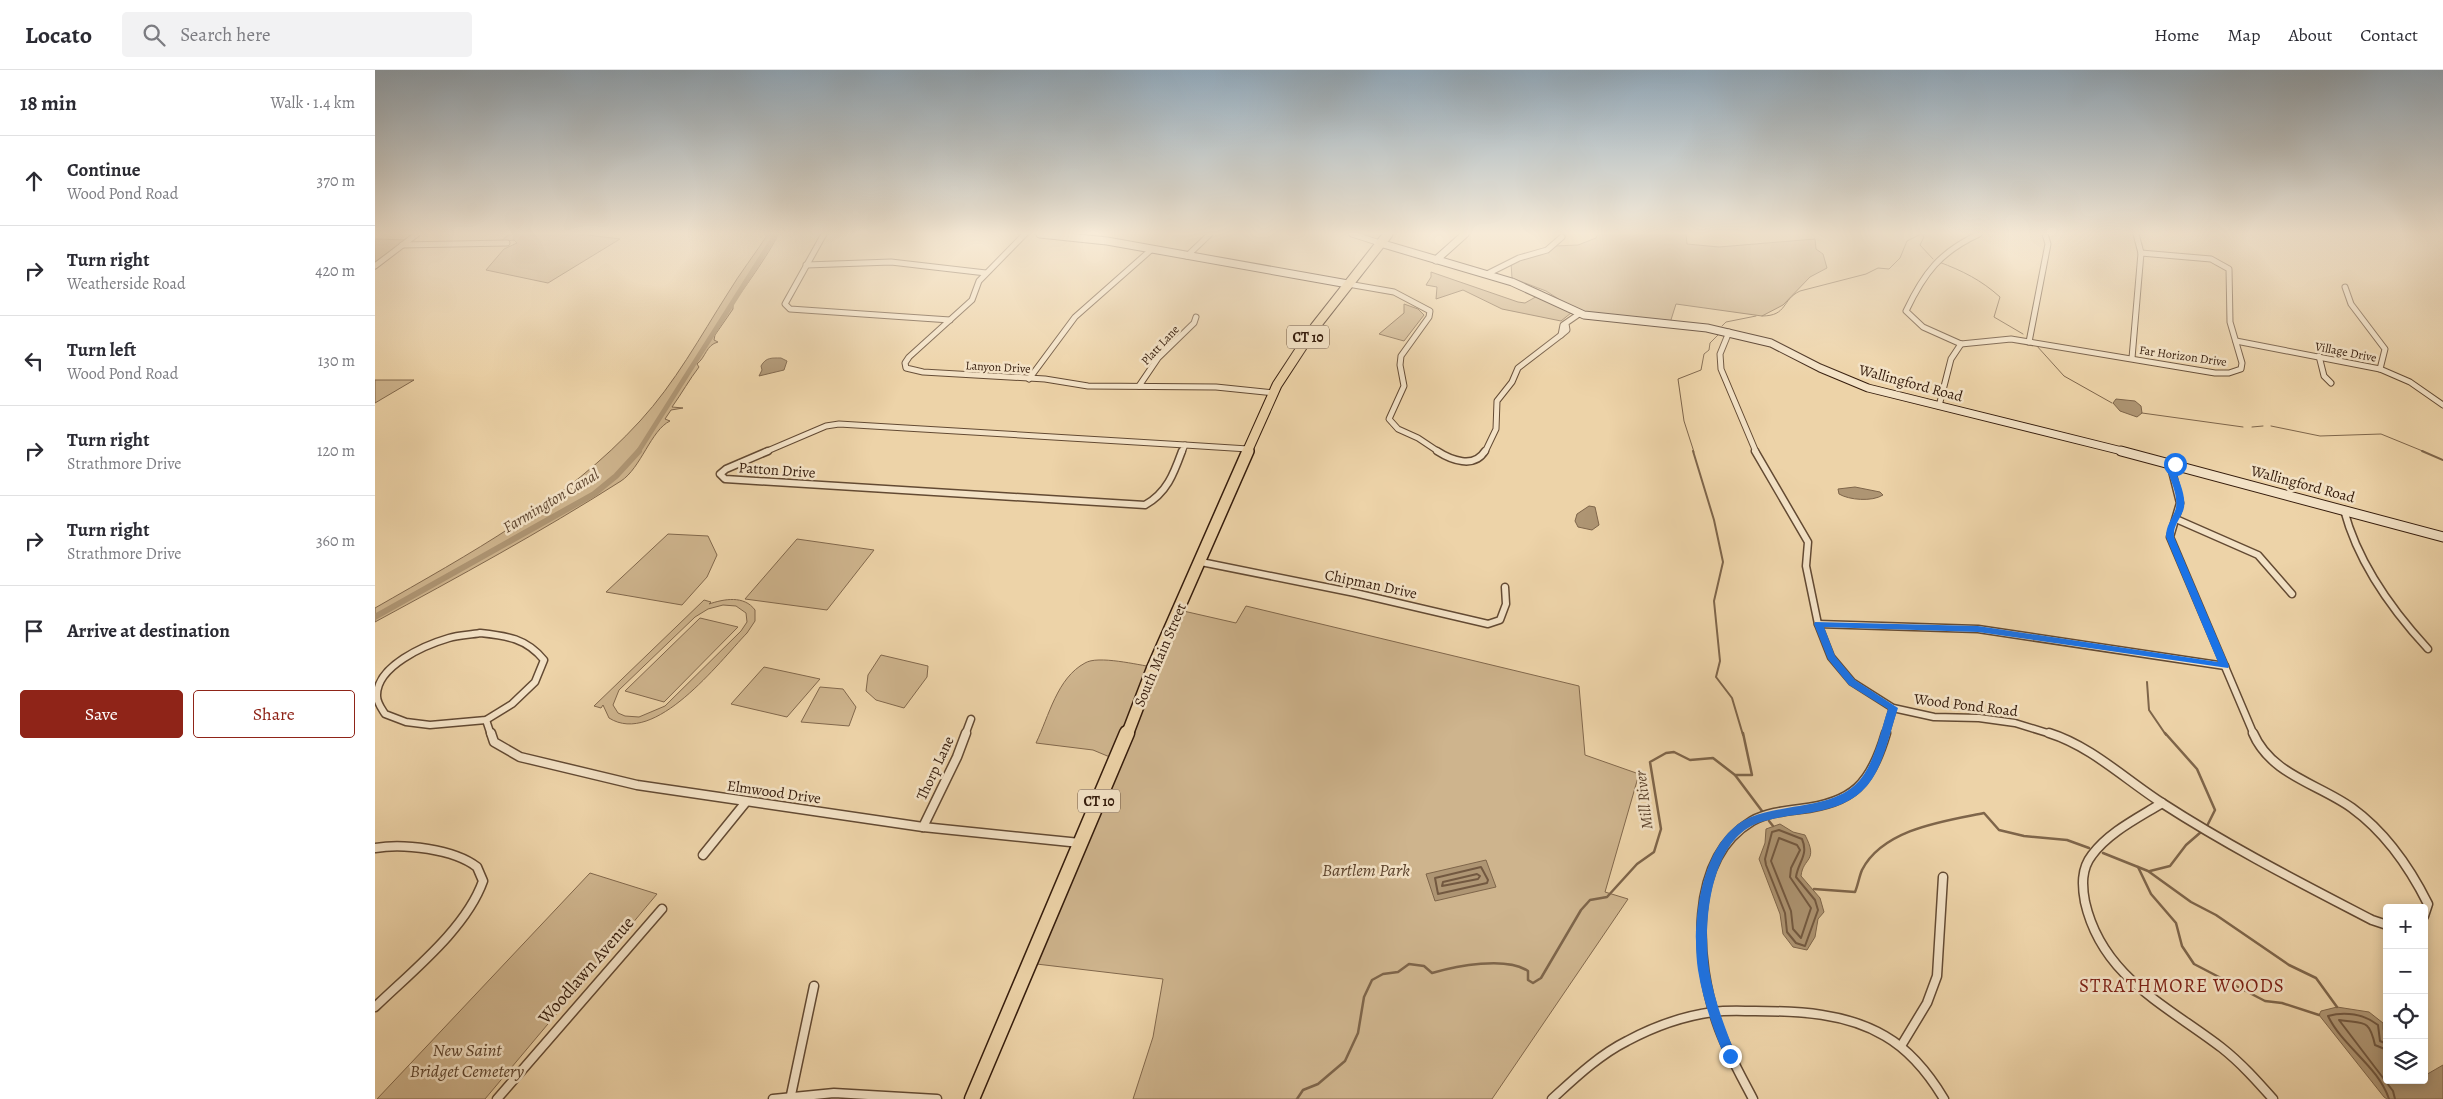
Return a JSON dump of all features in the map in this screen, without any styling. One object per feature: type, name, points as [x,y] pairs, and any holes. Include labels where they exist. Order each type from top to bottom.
[{"type":"highway","name":"South Main Street","points":[[972,1099],[1117,760],[1153,668],[1201,562],[1273,393],[1292,361],[1348,284]]},
{"type":"street","points":[[796,282],[785,304],[790,309],[949,320]]},
{"type":"street","name":"Lanyon Drive","points":[[979,282],[972,300],[909,357],[905,363],[906,368],[923,372],[1029,378],[1079,385],[1216,387],[1273,393]]},
{"type":"street","points":[[1029,378],[1075,318],[1115,282]]},
{"type":"street","points":[[1337,282],[1394,292],[1430,311],[1429,317],[1401,356],[1400,365],[1404,386],[1389,419],[1397,429],[1418,438],[1452,460],[1467,461],[1485,454],[1496,430],[1497,402],[1512,382],[1515,372],[1526,360],[1561,335],[1563,325],[1569,319],[1579,314]]},
{"type":"street","name":"Wallingford Road","points":[[1509,282],[1537,292],[1579,314],[1729,332],[1780,346],[1820,368],[1861,385],[2170,463],[2443,537]]},
{"type":"street","points":[[1922,282],[1906,311],[1909,318],[1961,344],[1951,359],[1939,406]]},
{"type":"street","points":[[2029,342],[2041,282]]},
{"type":"street","points":[[2132,358],[2139,282]]},
{"type":"street","name":"Far Horizon Drive","points":[[1961,344],[1996,339],[2029,342],[2215,373],[2235,372],[2241,369],[2242,363],[2230,322],[2229,282]]},
{"type":"street","points":[[2345,287],[2351,304],[2385,350],[2380,369]]},
{"type":"street","name":"Platt Lane","points":[[1139,386],[1158,358],[1194,323],[1196,318]]},
{"type":"street","name":"Wood Pond Road","points":[[1729,332],[1720,354],[1721,369],[1751,444],[1808,542],[1806,566],[1818,624],[1831,657],[1852,682],[1893,708],[1934,717],[1979,718],[2015,724],[2055,735],[2092,754],[2162,803],[2253,858],[2372,920],[2383,924]]},
{"type":"street","name":"Village Drive","points":[[2236,341],[2380,369],[2410,382],[2443,406]]},
{"type":"street","points":[[2319,356],[2324,376],[2331,383]]},
{"type":"street","name":"Patton Drive","points":[[1185,445],[1164,492],[1158,499],[1145,505],[725,479],[720,474],[727,469],[808,434],[839,424],[1185,445],[1248,449]]},
{"type":"street","points":[[2170,463],[2180,499],[2180,510],[2170,528],[2170,537],[2253,736],[2273,763],[2295,777],[2340,800],[2374,825],[2420,888],[2428,904]]},
{"type":"street","points":[[2344,510],[2349,531],[2367,568],[2415,636],[2428,649]]},
{"type":"street","points":[[2176,519],[2258,555],[2269,564],[2292,594]]},
{"type":"street","name":"Chipman Drive","points":[[1201,562],[1355,593],[1488,624],[1500,620],[1506,604],[1505,587]]},
{"type":"street","points":[[1818,624],[1978,629],[2225,666]]},
{"type":"street","points":[[489,634],[508,636],[533,645],[544,660],[535,682],[512,704],[486,720],[430,725],[406,722],[385,714],[377,697],[379,683],[396,664],[419,649],[445,638],[489,634]]},
{"type":"street","points":[[1753,1099],[1730,1056],[1713,1012],[1704,969],[1702,925],[1707,889],[1713,868],[1722,850],[1735,833],[1752,821],[1789,810],[1827,806],[1844,799],[1859,788],[1875,762],[1893,708]]},
{"type":"street","name":"Thorp Lane","points":[[923,827],[957,757],[971,719]]},
{"type":"street","name":"Elmwood Drive","points":[[486,720],[494,742],[520,757],[637,785],[923,827],[1080,843]]},
{"type":"street","points":[[703,854],[746,802]]},
{"type":"street","points":[[2162,803],[2100,845],[2086,864],[2082,881],[2085,910],[2096,938],[2115,965],[2149,998],[2187,1022],[2224,1050],[2259,1082],[2273,1099]]},
{"type":"street","points":[[375,848],[403,845],[467,859],[479,868],[483,879],[479,895],[467,914],[375,1007]]},
{"type":"street","points":[[1901,1046],[1927,1003],[1937,976],[1943,877]]},
{"type":"street","name":"Woodlawn Avenue","points":[[497,1099],[662,909]]},
{"type":"street","points":[[791,1095],[814,986]]},
{"type":"street","points":[[1552,1099],[1589,1064],[1627,1041],[1676,1022],[1713,1012],[1785,1012],[1836,1016],[1871,1029],[1901,1046],[1931,1076],[1944,1099]]},
{"type":"street","points":[[773,1099],[791,1095],[867,1093],[937,1099]]},
{"type":"green space","points":[[735,282],[748,282],[733,303],[733,309],[715,335],[714,340],[718,342],[708,348],[697,364],[699,367],[672,407],[683,408],[671,410],[665,419],[670,421],[657,432],[628,475],[591,500],[530,536],[375,622],[375,608],[515,525],[581,477],[640,421],[665,391]]},
{"type":"green space","points":[[1428,282],[1460,282],[1525,303],[1539,295],[1571,313],[1561,321],[1502,309],[1463,290],[1436,299],[1437,287],[1426,285]]},
{"type":"green space","points":[[1523,282],[1805,282],[1783,305],[1762,316],[1676,304],[1670,323],[1600,315],[1576,310],[1546,291]]},
{"type":"green space","points":[[1404,304],[1418,309],[1424,315],[1404,341],[1379,334],[1404,313]]},
{"type":"green space","points":[[375,380],[414,380],[375,403]]},
{"type":"green space","points":[[668,534],[708,536],[717,555],[707,577],[682,605],[606,592]]},
{"type":"green space","points":[[797,539],[874,550],[827,610],[745,599]]},
{"type":"green space","points":[[704,600],[711,602],[709,604],[727,600],[740,600],[755,610],[755,621],[747,633],[703,680],[685,697],[665,711],[646,721],[627,724],[609,718],[603,705],[601,708],[594,706]],"holes":[[[723,605],[736,606],[746,613],[747,622],[741,631],[665,706],[639,717],[625,716],[618,713],[613,705],[619,690],[695,617],[708,609]]]},
{"type":"green space","name":"Bartlem Park","points":[[1246,606],[1579,686],[1585,755],[1639,774],[1605,892],[1628,899],[1492,1099],[1133,1099],[1153,1037],[1163,979],[1028,963],[1117,760],[1093,750],[1036,743],[1055,698],[1067,678],[1075,670],[1091,661],[1108,660],[1153,667],[1179,610],[1236,623]]},
{"type":"green space","points":[[700,618],[738,627],[664,702],[625,691]]},
{"type":"green space","points":[[881,655],[928,666],[927,677],[904,708],[876,700],[866,691],[868,675]]},
{"type":"green space","points":[[764,667],[820,679],[787,717],[731,704]]},
{"type":"green space","points":[[820,687],[843,689],[856,707],[849,726],[801,722]]},
{"type":"green space","name":"New Saint Bridget Cemetery","points":[[590,873],[657,894],[485,1099],[377,1099]]},
{"type":"water","points":[[781,358],[787,361],[784,370],[759,376],[762,370],[761,366],[765,361]]},
{"type":"water","points":[[2116,399],[2135,401],[2141,406],[2142,413],[2137,417],[2120,411],[2113,403]]},
{"type":"water","points":[[1855,487],[1880,492],[1883,495],[1873,499],[1861,499],[1849,498],[1839,494],[1838,489]]},
{"type":"water","points":[[1589,506],[1595,507],[1599,525],[1592,530],[1578,527],[1575,521],[1577,514]]},
{"type":"water","points":[[1780,824],[1793,832],[1805,835],[1811,850],[1801,876],[1820,898],[1824,912],[1818,919],[1815,937],[1807,950],[1793,947],[1783,934],[1780,914],[1759,859],[1765,843],[1766,829]]},
{"type":"water","points":[[1486,860],[1496,887],[1435,901],[1426,874]]},
{"type":"water","points":[[2337,1007],[2369,1012],[2383,1023],[2383,1084],[2428,1084],[2428,1074],[2443,1065],[2443,1099],[2387,1099],[2384,1097],[2319,1015],[2321,1011]]},
{"type":"waterway","name":"Farmington Canal","points":[[638,452],[746,282]]},
{"type":"waterway","name":"Mill River","points":[[1762,316],[1776,313],[1800,291],[1835,282]]},
{"type":"waterway","points":[[1980,282],[2000,297],[1994,317],[2023,334]]},
{"type":"waterway","name":"Mill River","points":[[1722,326],[1726,322],[1756,316]]},
{"type":"waterway","name":"Mill River","points":[[1694,452],[1684,421],[1678,379],[1701,370],[1704,354],[1709,350],[1710,343],[1719,334]]},
{"type":"waterway","points":[[2036,345],[2064,376],[2112,403]]},
{"type":"waterway","points":[[2142,413],[2243,427]]},
{"type":"waterway","points":[[2252,427],[2263,426]]},
{"type":"waterway","points":[[2271,426],[2320,436],[2381,434],[2425,452]]},
{"type":"waterway","name":"Farmington Canal","points":[[375,617],[594,494],[616,476],[639,451]]},
{"type":"waterway","name":"Mill River","points":[[1693,451],[1714,520],[1723,562],[1714,601],[1720,661],[1716,677],[1732,698],[1743,735]]},
{"type":"waterway","points":[[2422,451],[2443,460]]},
{"type":"waterway","points":[[2147,682],[2149,710],[2166,735]]},
{"type":"waterway","name":"Mill River","points":[[1735,775],[1752,775],[1743,733]]},
{"type":"waterway","points":[[2165,733],[2197,769],[2215,810],[2207,826]]},
{"type":"waterway","name":"Mill River","points":[[1297,1099],[1303,1090],[1318,1084],[1345,1061],[1358,1033],[1364,997],[1372,980],[1383,974],[1398,972],[1409,964],[1424,966],[1432,973],[1467,965],[1494,963],[1519,966],[1528,971],[1528,980],[1533,983],[1541,978],[1581,910],[1590,900],[1607,897],[1637,864],[1654,852],[1661,829],[1650,762],[1666,753],[1674,752],[1690,760],[1713,758],[1735,775]]},
{"type":"waterway","points":[[1735,775],[1762,811]]},
{"type":"waterway","points":[[1814,889],[1855,892],[1862,870],[1872,856],[1884,845],[1916,829],[1984,813],[1999,830],[2024,836],[2067,840],[2089,848]]},
{"type":"waterway","points":[[1769,821],[1773,826]]},
{"type":"waterway","points":[[2150,871],[2170,866],[2186,845],[2201,832]]},
{"type":"waterway","points":[[2103,853],[2138,867]]},
{"type":"waterway","points":[[2138,867],[2148,871],[2191,902],[2216,915],[2289,965],[2316,978],[2337,1007]]},
{"type":"waterway","points":[[2138,867],[2151,894],[2176,923],[2182,946],[2194,964],[2265,1001],[2282,1003],[2319,1015]]},
{"type":"district","name":"STRATHMORE WOODS","points":[[2182,986]]},
{"type":"route","points":[[1730,1056],[1713,1012],[1704,969],[1702,947],[1703,908],[1713,868],[1722,850],[1735,833],[1752,821],[1789,810],[1827,806],[1844,799],[1859,788],[1875,762],[1893,708],[1852,682],[1831,657],[1818,624],[1978,629],[2225,666],[2170,537],[2170,528],[2180,510],[2180,499],[2170,467],[2170,463],[2175,464]]}]
